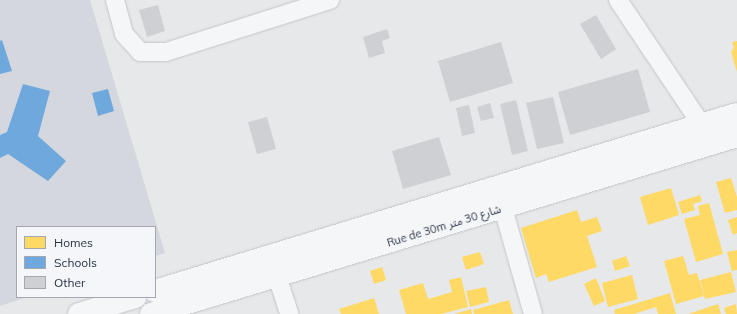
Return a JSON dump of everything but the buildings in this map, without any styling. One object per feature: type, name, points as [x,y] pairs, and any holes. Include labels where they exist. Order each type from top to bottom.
[{"type":"street","points":[[115,0],[124,34],[140,52],[166,52],[330,0]]},
{"type":"street","points":[[618,0],[701,124],[710,144]]},
{"type":"street","name":"Rue de 30m شارع 30 متر","points":[[156,291],[737,114]]},
{"type":"street","name":"Rue de 30m شارع 30 متر","points":[[151,314],[737,136]]},
{"type":"street","points":[[503,208],[533,314]]},
{"type":"street","points":[[277,276],[289,314]]},
{"type":"street","points":[[79,314],[132,298]]},
{"type":"shaded area","points":[[0,0],[90,0],[165,253],[156,256],[156,226],[16,226],[16,298],[24,298],[0,306]]}]
